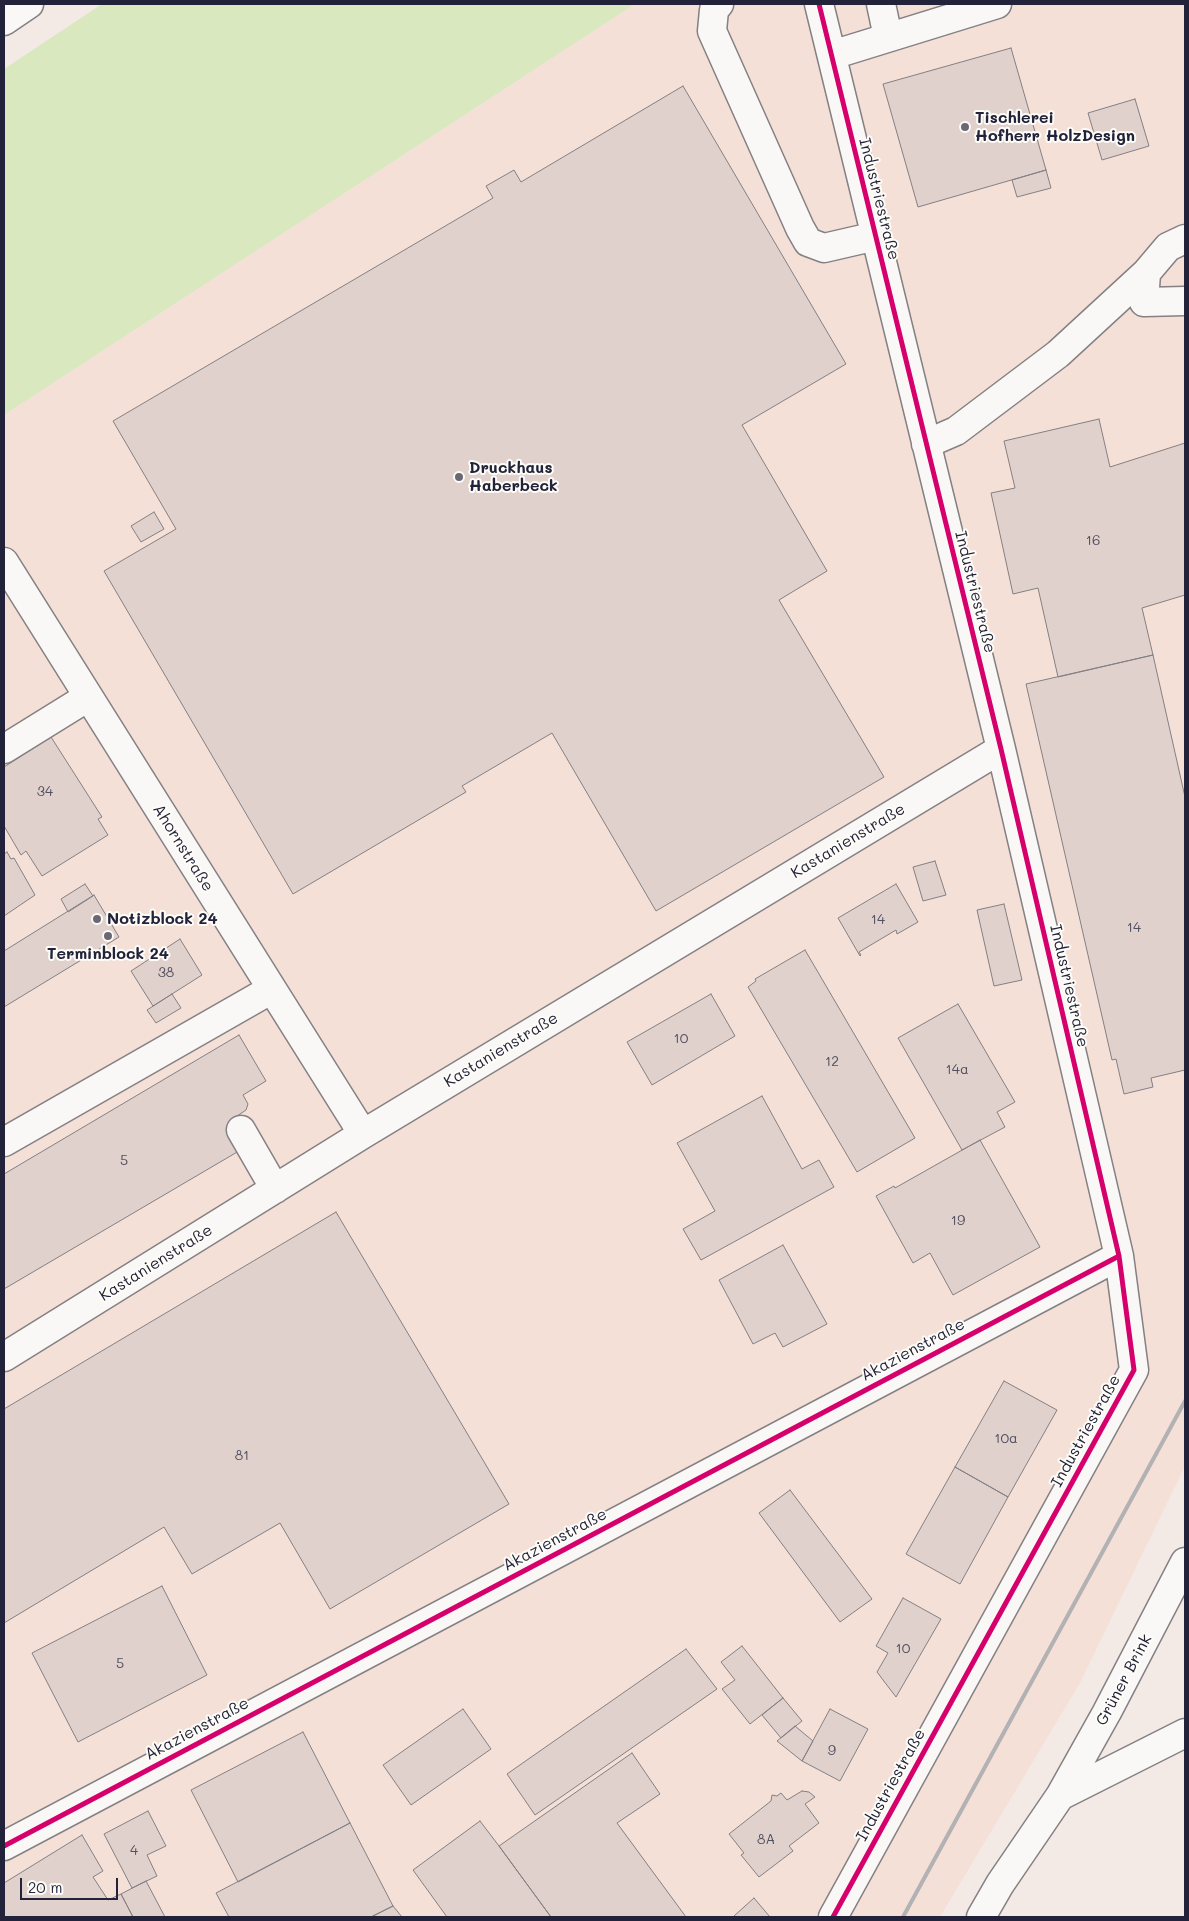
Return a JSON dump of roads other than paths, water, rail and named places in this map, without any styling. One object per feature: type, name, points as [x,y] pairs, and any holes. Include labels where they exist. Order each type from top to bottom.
[{"type":"street","points":[[4,21],[29,4]]},
{"type":"street","points":[[719,4],[714,10],[712,31],[808,242],[824,248],[876,236]]},
{"type":"street","name":"Industriestraße","points":[[819,4],[1001,749],[1119,1256],[1134,1370],[833,1917]]},
{"type":"street","points":[[881,4],[888,37]]},
{"type":"street","points":[[832,55],[997,4]]},
{"type":"street","points":[[926,444],[956,431],[1058,354],[1146,273],[1168,247],[1185,240]]},
{"type":"street","points":[[1146,273],[1144,302],[1185,302]]},
{"type":"street","name":"Ahornstraße","points":[[4,562],[363,1134]]},
{"type":"street","points":[[4,749],[88,697]]},
{"type":"street","name":"Kastanienstraße","points":[[4,1357],[363,1134],[1001,749]]},
{"type":"street","points":[[4,1142],[272,989]]},
{"type":"street","points":[[241,1130],[275,1189]]},
{"type":"street","name":"Akazienstraße","points":[[4,1846],[1119,1256]]},
{"type":"street","name":"Grüner Brink","points":[[981,1917],[1000,1884],[1060,1796],[1108,1712],[1185,1562]]},
{"type":"street","points":[[1060,1796],[1185,1733]]},
{"type":"railway","points":[[903,1917],[1185,1401]]},
{"type":"place","name":"Tischlerei Hofherr HolzDesign","points":[[965,127]]},
{"type":"place","name":"Druckhaus Haberbeck","points":[[459,477]]},
{"type":"place","name":"Notizblock 24","points":[[97,919]]},
{"type":"place","name":"Terminblock 24","points":[[108,936]]}]
